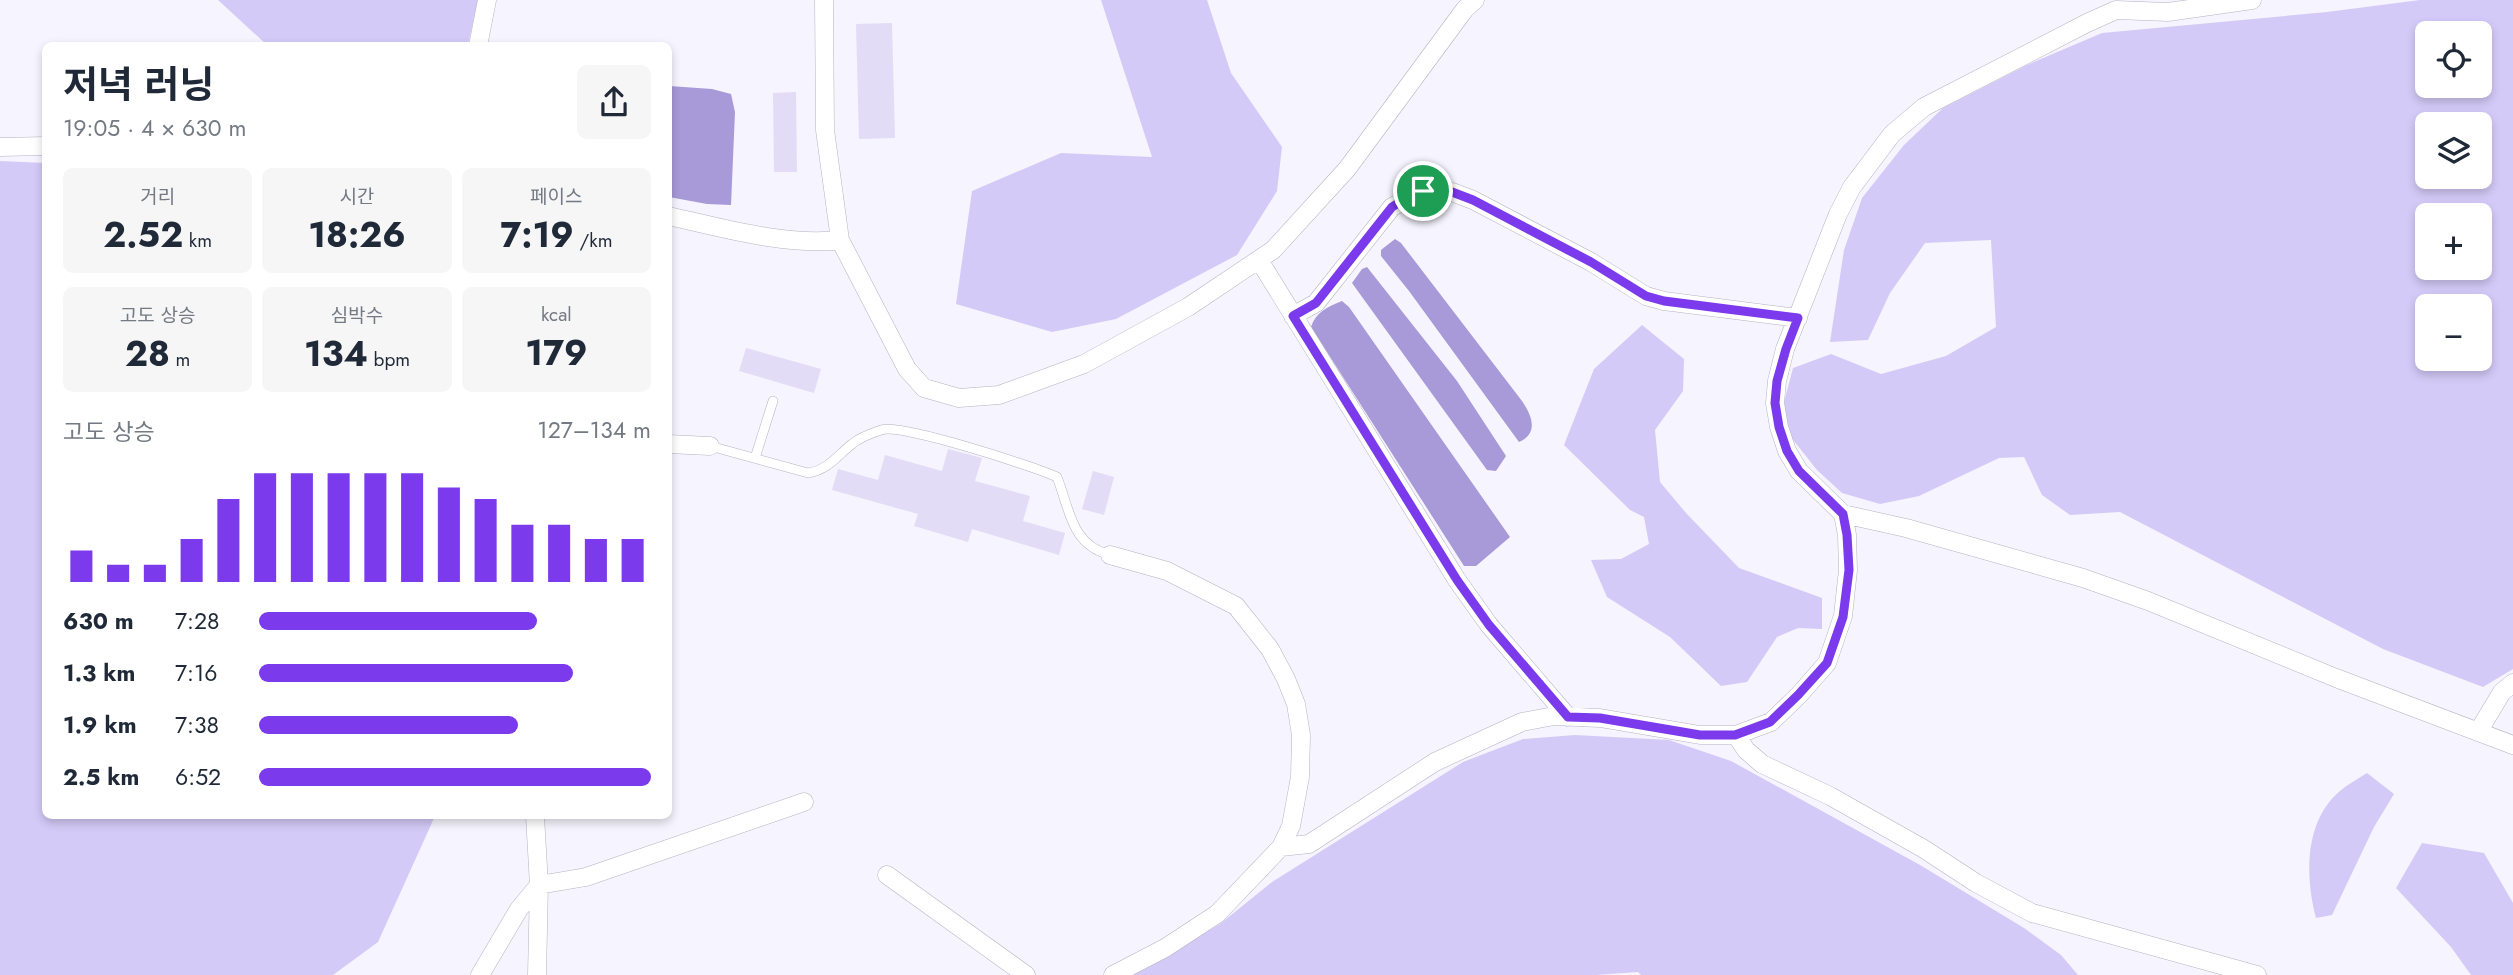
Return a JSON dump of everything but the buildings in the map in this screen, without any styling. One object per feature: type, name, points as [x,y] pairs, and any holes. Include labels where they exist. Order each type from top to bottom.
[{"type":"street","points":[[479,42],[487,0]]},
{"type":"street","points":[[824,0],[825,130],[840,240],[907,369],[924,388],[959,398],[999,395],[1084,364],[1188,307],[1273,250],[1347,169],[1468,3]]},
{"type":"street","points":[[2252,0],[2168,12],[2116,5],[1924,107],[1892,134],[1847,196],[1786,349],[1777,381],[1775,403],[1787,451],[1799,471],[1843,514],[1906,528],[2083,578],[2513,745]]},
{"type":"street","points":[[0,147],[42,146]]},
{"type":"street","points":[[1293,316],[1316,303],[1392,207],[1408,197],[1436,190],[1452,192],[1473,200],[1591,262],[1646,296],[1676,303],[1798,318]]},
{"type":"street","points":[[672,217],[792,240],[840,240]]},
{"type":"street","points":[[1259,260],[1457,580],[1489,625],[1568,717]]},
{"type":"street","points":[[672,443],[710,446]]},
{"type":"street","points":[[1281,847],[1309,844],[1434,762],[1522,722],[1554,716],[1600,718],[1700,735],[1735,735],[1770,722],[1827,663],[1843,617],[1849,570],[1843,514]]},
{"type":"street","points":[[1110,555],[1167,571],[1236,606],[1270,649],[1296,704],[1301,735],[1300,776],[1291,826],[1281,847],[1217,914],[1165,948],[1113,975]]},
{"type":"street","points":[[2478,732],[2502,692],[2513,683]]},
{"type":"street","points":[[1735,735],[1746,750],[1762,764],[1830,796],[1901,835],[1976,883],[2032,913],[2257,975]]},
{"type":"street","points":[[480,975],[519,909],[540,885],[586,877],[804,802]]},
{"type":"street","points":[[535,819],[540,885],[537,975]]},
{"type":"street","points":[[887,875],[1026,975]]},
{"type":"lane","points":[[755,458],[772,401]]},
{"type":"lane","points":[[710,446],[808,473],[819,471],[854,442],[884,428],[912,432],[1036,467],[1057,477],[1079,537],[1089,547],[1110,555]]},
{"type":"shaded area","points":[[218,0],[478,0],[469,42],[264,42]]},
{"type":"shaded area","points":[[1101,0],[1207,0],[1231,73],[1282,147],[1277,191],[1237,255],[1116,319],[1052,332],[956,304],[972,191],[1061,153],[1152,157]]},
{"type":"shaded area","points":[[2420,0],[2513,0],[2513,669],[2483,687],[2383,649],[2120,512],[2070,515],[2042,495],[2024,457],[1999,458],[1919,496],[1880,504],[1842,493],[1817,470],[1790,436],[1783,406],[1793,368],[1831,354],[1881,374],[1946,356],[1996,327],[1991,240],[1925,243],[1890,293],[1868,340],[1830,342],[1844,250],[1862,198],[1904,145],[1943,108],[2027,65],[2102,33],[2327,12]]},
{"type":"shaded area","points":[[672,86],[712,89],[731,94],[735,112],[731,205],[672,198]]},
{"type":"shaded area","points":[[0,161],[42,163],[42,819],[434,819],[378,942],[333,975],[0,975]]},
{"type":"shaded area","points":[[1395,239],[1401,243],[1529,412],[1531,429],[1519,442],[1381,256],[1381,250]]},
{"type":"shaded area","points":[[1367,267],[1457,381],[1506,456],[1496,471],[1487,470],[1352,283],[1362,269]]},
{"type":"shaded area","points":[[1342,301],[1349,307],[1510,537],[1476,566],[1464,566],[1311,327],[1323,311]]},
{"type":"shaded area","points":[[1642,325],[1684,359],[1683,391],[1655,430],[1660,482],[1739,568],[1822,598],[1822,629],[1798,628],[1777,637],[1747,682],[1721,686],[1670,637],[1607,597],[1591,560],[1621,559],[1649,544],[1644,517],[1630,510],[1564,445],[1594,369]]},
{"type":"shaded area","points":[[1575,735],[1669,740],[1731,761],[1920,865],[2024,928],[2061,955],[2078,975],[1641,975],[1638,972],[1595,975],[1132,975],[1220,924],[1272,882],[1463,762],[1523,739]]},
{"type":"shaded area","points":[[2367,773],[2394,794],[2374,827],[2332,915],[2316,918],[2309,868],[2314,834],[2328,803],[2343,788]]},
{"type":"shaded area","points":[[2422,843],[2484,853],[2513,903],[2513,975],[2471,975],[2451,947],[2396,888]]},
{"type":"route","points":[[1423,191],[1452,192],[1473,200],[1591,262],[1646,296],[1664,301],[1798,318],[1777,381],[1775,403],[1779,427],[1787,451],[1799,471],[1843,514],[1849,570],[1843,617],[1827,663],[1770,722],[1735,735],[1700,735],[1600,718],[1568,717],[1489,625],[1457,580],[1293,316],[1316,303],[1392,207],[1423,191]]}]
